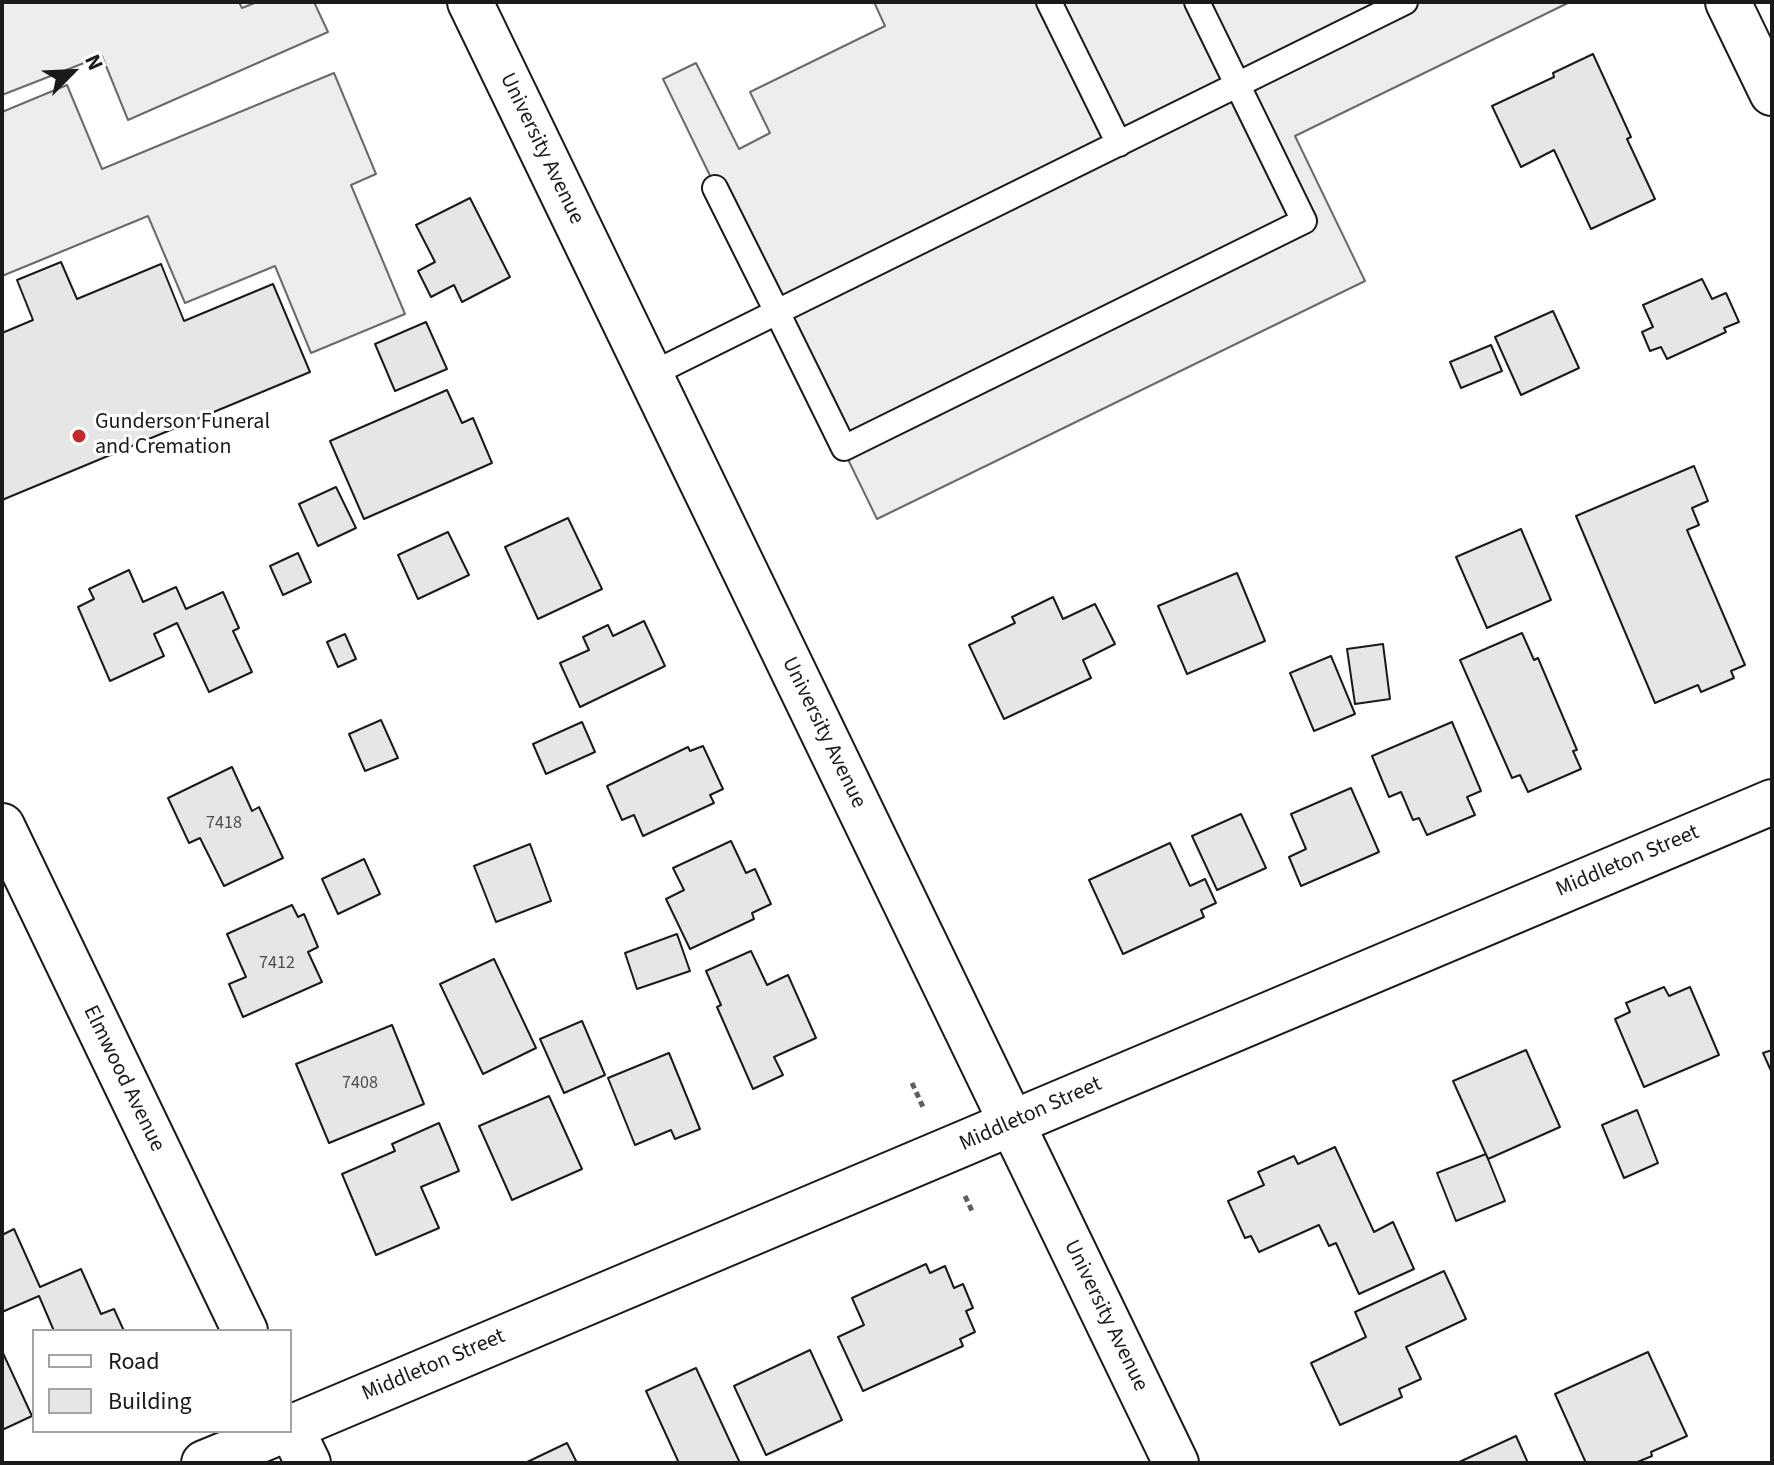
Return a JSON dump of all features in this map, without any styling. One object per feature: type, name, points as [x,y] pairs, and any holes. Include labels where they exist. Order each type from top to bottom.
[{"type":"street","name":"University Avenue","points":[[470,2],[1176,1463]]},
{"type":"street","points":[[1728,2],[1772,93]]},
{"type":"street","name":"Middleton Street","points":[[292,1426],[1772,802]]},
{"type":"street","name":"Elmwood Avenue","points":[[2,826],[244,1329]]},
{"type":"street","points":[[292,1431],[308,1463]]},
{"type":"street","points":[[204,1463],[277,1433]]},
{"type":"lane","points":[[1049,2],[1119,144]]},
{"type":"lane","points":[[715,188],[844,448],[1304,221],[1197,2]]},
{"type":"lane","points":[[650,375],[1405,2]]},
{"type":"shaded area","points":[[2,2],[239,2],[242,8],[257,2],[314,2],[328,32],[128,120],[102,56],[2,95]]},
{"type":"shaded area","points":[[874,2],[1570,2],[1295,136],[1365,281],[877,519],[663,79],[696,63],[739,149],[770,133],[750,92],[885,26]]},
{"type":"shaded area","points":[[334,73],[376,174],[351,185],[405,314],[311,353],[275,266],[185,303],[148,216],[2,276],[2,112],[67,85],[102,169]]},
{"type":"building","points":[[1593,54],[1655,199],[1591,229],[1554,150],[1521,167],[1492,106],[1554,77],[1553,73]]},
{"type":"building","points":[[470,198],[510,277],[462,302],[454,285],[431,297],[418,271],[435,262],[416,225]]},
{"type":"building","name":"Gunderson Funeral and Cremation","points":[[61,262],[77,299],[161,264],[184,321],[273,284],[310,372],[2,500],[2,333],[33,320],[17,280]]},
{"type":"building","points":[[1702,279],[1712,299],[1726,293],[1739,322],[1724,328],[1726,332],[1667,359],[1661,347],[1650,351],[1642,332],[1653,327],[1643,305]]},
{"type":"building","points":[[1553,311],[1579,368],[1521,395],[1495,337]]},
{"type":"building","points":[[426,322],[447,369],[395,391],[375,344]]},
{"type":"building","points":[[1491,345],[1502,371],[1461,388],[1450,362]]},
{"type":"building","points":[[447,390],[462,423],[473,418],[492,463],[364,519],[330,441]]},
{"type":"building","points":[[1694,466],[1708,501],[1692,508],[1699,525],[1687,530],[1745,665],[1731,671],[1734,678],[1701,692],[1698,685],[1655,703],[1576,516]]},
{"type":"building","points":[[336,487],[356,528],[318,546],[299,504]]},
{"type":"building","points":[[568,518],[602,589],[538,619],[505,547]]},
{"type":"building","points":[[1521,529],[1551,600],[1487,628],[1456,557]]},
{"type":"building","points":[[448,532],[469,575],[418,599],[398,555]]},
{"type":"building","points":[[298,553],[311,582],[283,595],[270,566]]},
{"type":"building","points":[[129,570],[143,602],[176,587],[186,609],[223,592],[239,628],[233,631],[252,672],[209,692],[177,623],[154,634],[164,656],[110,681],[78,607],[94,599],[89,589]]},
{"type":"building","points":[[1237,573],[1265,641],[1187,674],[1158,606]]},
{"type":"building","points":[[1053,597],[1063,619],[1095,604],[1115,644],[1083,660],[1091,678],[1004,719],[969,645],[1015,623],[1012,617]]},
{"type":"building","points":[[644,621],[665,666],[580,707],[560,663],[589,650],[583,637],[608,625],[613,636]]},
{"type":"building","points":[[1522,633],[1534,660],[1538,658],[1577,750],[1573,751],[1581,769],[1528,792],[1520,775],[1512,778],[1460,660]]},
{"type":"building","points":[[345,634],[356,659],[338,667],[327,642]]},
{"type":"building","points":[[1383,644],[1390,699],[1355,704],[1347,649]]},
{"type":"building","points":[[1331,656],[1355,714],[1314,731],[1290,673]]},
{"type":"building","points":[[381,720],[398,758],[365,771],[349,734]]},
{"type":"building","points":[[582,722],[595,752],[546,774],[533,744]]},
{"type":"building","points":[[1452,722],[1481,791],[1467,797],[1475,815],[1427,835],[1419,818],[1413,820],[1401,792],[1389,797],[1372,756]]},
{"type":"building","points":[[703,746],[723,789],[710,795],[714,803],[643,836],[634,815],[622,820],[607,786],[688,747],[690,751]]},
{"type":"building","points":[[232,767],[252,811],[259,807],[283,858],[224,886],[200,838],[189,843],[168,798]]},
{"type":"building","points":[[1351,788],[1379,852],[1301,886],[1289,857],[1306,849],[1291,814]]},
{"type":"building","points":[[1241,814],[1266,868],[1217,890],[1192,836]]},
{"type":"building","points":[[731,841],[746,873],[755,869],[771,904],[752,913],[754,919],[690,949],[666,899],[684,890],[673,868]]},
{"type":"building","points":[[1170,843],[1190,886],[1205,879],[1216,903],[1201,910],[1204,917],[1123,954],[1089,880]]},
{"type":"building","points":[[530,844],[551,901],[496,922],[474,866]]},
{"type":"building","points":[[364,859],[380,894],[338,914],[322,879]]},
{"type":"building","points":[[292,905],[298,917],[304,914],[318,947],[308,952],[322,982],[243,1017],[229,984],[246,977],[227,934]]},
{"type":"building","points":[[677,934],[690,971],[637,989],[625,953]]},
{"type":"building","points":[[751,951],[767,985],[788,975],[816,1038],[774,1057],[783,1075],[753,1089],[717,1007],[721,1005],[706,971]]},
{"type":"building","points":[[494,959],[536,1048],[483,1074],[440,984]]},
{"type":"building","points":[[1664,987],[1669,996],[1690,987],[1719,1055],[1644,1087],[1615,1019],[1630,1012],[1626,1003]]},
{"type":"building","points":[[582,1021],[605,1075],[564,1093],[540,1039]]},
{"type":"building","points":[[392,1025],[424,1104],[329,1143],[296,1064]]},
{"type":"building","points":[[1526,1050],[1560,1127],[1488,1159],[1453,1081]]},
{"type":"building","points":[[1772,1050],[1772,1073],[1763,1053]]},
{"type":"building","points":[[669,1053],[700,1129],[675,1139],[671,1130],[635,1145],[608,1078]]},
{"type":"building","points":[[549,1096],[582,1169],[512,1200],[479,1126]]},
{"type":"building","points":[[1637,1110],[1658,1163],[1624,1178],[1602,1125]]},
{"type":"building","points":[[439,1123],[459,1171],[421,1187],[439,1228],[376,1255],[342,1174],[395,1151],[392,1144]]},
{"type":"building","points":[[1335,1147],[1374,1232],[1393,1222],[1414,1269],[1359,1294],[1336,1243],[1329,1246],[1319,1225],[1259,1252],[1251,1236],[1245,1238],[1228,1201],[1264,1185],[1258,1172],[1294,1156],[1298,1164]]},
{"type":"building","points":[[1486,1154],[1505,1201],[1456,1221],[1437,1173]]},
{"type":"building","points":[[14,1229],[40,1287],[81,1269],[101,1314],[114,1309],[123,1329],[53,1329],[39,1296],[2,1312],[2,1235]]},
{"type":"building","points":[[926,1264],[930,1273],[945,1266],[954,1288],[963,1284],[973,1308],[966,1311],[975,1332],[960,1339],[963,1346],[863,1391],[838,1337],[864,1325],[852,1298]]},
{"type":"building","points":[[1444,1271],[1466,1319],[1406,1347],[1421,1379],[1399,1389],[1402,1397],[1340,1425],[1311,1363],[1366,1337],[1355,1312]]},
{"type":"building","points":[[810,1350],[842,1420],[766,1455],[734,1386]]},
{"type":"building","points":[[2,1351],[32,1416],[2,1430]]},
{"type":"building","points":[[1648,1352],[1687,1436],[1635,1463],[1586,1463],[1555,1394]]},
{"type":"building","points":[[696,1368],[740,1463],[679,1463],[646,1391]]},
{"type":"building","points":[[1516,1436],[1528,1463],[1457,1463]]},
{"type":"building","points":[[567,1443],[577,1463],[525,1463]]},
{"type":"place","name":"Gunderson Funeral and Cremation","points":[[79,436]]}]
